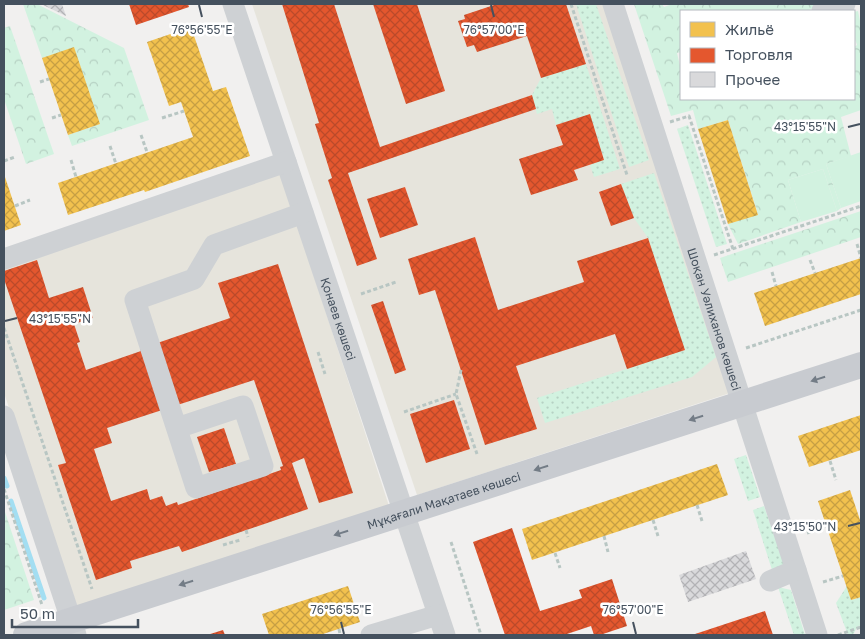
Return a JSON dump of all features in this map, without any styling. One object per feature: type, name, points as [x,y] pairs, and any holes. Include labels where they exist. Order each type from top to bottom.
[{"type":"main road","name":"Мұқағали Мақатаев көшесі","points":[[26,635],[74,628],[404,513],[861,365]]},
{"type":"street","name":"Қонаев көшесі","points":[[233,4],[445,635]]},
{"type":"street","name":"Шоқан Уәлиханов көшесі","points":[[613,4],[817,635]]},
{"type":"street","points":[[825,10],[846,4]]},
{"type":"street","points":[[4,258],[286,162]]},
{"type":"street","points":[[177,428],[135,300],[194,279],[214,245],[303,214]]},
{"type":"street","points":[[4,416],[74,628]]},
{"type":"street","points":[[770,581],[796,570]]},
{"type":"street","points":[[371,635],[438,615]]},
{"type":"path","points":[[571,4],[627,175]]},
{"type":"path","points":[[40,82],[49,80]]},
{"type":"path","points":[[162,118],[184,111]]},
{"type":"path","points":[[52,118],[61,115]]},
{"type":"path","points":[[669,122],[689,116],[703,151],[734,249]]},
{"type":"path","points":[[141,135],[147,152]]},
{"type":"path","points":[[110,146],[116,164]]},
{"type":"path","points":[[4,161],[15,157]]},
{"type":"path","points":[[71,160],[76,177]]},
{"type":"path","points":[[15,206],[30,200]]},
{"type":"path","points":[[714,255],[861,206]]},
{"type":"path","points":[[857,244],[861,258]]},
{"type":"path","points":[[810,260],[814,273]]},
{"type":"path","points":[[772,272],[776,286]]},
{"type":"path","points":[[361,294],[396,282]]},
{"type":"path","points":[[746,348],[861,310]]},
{"type":"path","points":[[4,328],[92,589]]},
{"type":"path","points":[[318,352],[326,374]]},
{"type":"path","points":[[461,370],[456,394],[477,454]]},
{"type":"path","points":[[404,412],[456,394]]},
{"type":"path","points":[[830,461],[836,480]]},
{"type":"path","points":[[4,489],[42,605]]},
{"type":"path","points":[[697,505],[702,521]]},
{"type":"path","points":[[652,520],[658,536]]},
{"type":"path","points":[[807,533],[827,527]]},
{"type":"path","points":[[246,530],[248,537]]},
{"type":"path","points":[[604,536],[608,552]]},
{"type":"path","points":[[223,545],[240,540]]},
{"type":"path","points":[[451,542],[481,635]]},
{"type":"path","points":[[555,552],[560,568]]},
{"type":"path","points":[[823,582],[843,576]]},
{"type":"path","points":[[838,635],[861,627]]},
{"type":"path","points":[[339,629],[340,634]]},
{"type":"shaded area","points":[[252,4],[604,4],[730,393],[417,495]]},
{"type":"shaded area","points":[[280,172],[389,506],[78,609],[4,393],[4,266]]},
{"type":"green space","points":[[23,4],[37,4],[124,48],[149,120],[72,146],[68,135],[100,124],[74,48],[42,58]]},
{"type":"green space","points":[[576,4],[596,4],[649,160],[629,167]]},
{"type":"green space","points":[[634,4],[662,4],[664,7],[672,4],[828,4],[808,10],[680,10],[680,52],[677,53],[680,66],[680,100],[855,100],[855,46],[857,45],[855,39],[855,12],[858,11],[861,26],[861,110],[841,117],[851,156],[826,164],[841,208],[837,211],[823,169],[788,180],[801,222],[738,244],[728,224],[758,214],[728,120],[698,129],[693,110],[671,116]]},
{"type":"green space","points":[[724,4],[772,4],[774,10],[727,10]]},
{"type":"green space","points":[[10,26],[54,154],[26,164],[4,99],[4,28]]},
{"type":"green space","points":[[586,64],[620,169],[594,177],[590,165],[604,159],[590,114],[556,125],[552,109],[537,114],[532,95],[541,78]]},
{"type":"green space","points":[[688,125],[727,244],[716,247],[677,129]]},
{"type":"green space","points":[[861,152],[861,201],[841,208],[826,164]]},
{"type":"green space","points":[[823,169],[837,211],[801,222],[788,180]]},
{"type":"green space","points":[[654,173],[716,357],[692,377],[545,423],[537,398],[685,350],[648,238],[634,218],[621,184]]},
{"type":"green space","points":[[861,211],[861,237],[728,282],[720,258]]},
{"type":"green space","points":[[746,455],[760,497],[748,501],[734,459]]},
{"type":"green space","points":[[764,506],[785,566],[772,570],[753,510]]},
{"type":"green space","points":[[4,513],[34,600],[4,610]]},
{"type":"green space","points":[[847,586],[851,600],[861,597],[861,625],[857,627],[853,635],[848,635],[836,603]]},
{"type":"green space","points":[[778,587],[791,590],[805,635],[794,635]]},
{"type":"building: Жильё","points":[[191,27],[213,91],[226,87],[250,156],[145,192],[144,190],[68,215],[58,183],[193,137],[181,102],[169,106],[147,42]]},
{"type":"building: Жильё","points":[[74,47],[100,124],[68,135],[42,58]]},
{"type":"building: Жильё","points":[[728,120],[758,215],[728,224],[698,129]]},
{"type":"building: Жильё","points":[[4,174],[21,225],[4,231]]},
{"type":"building: Жильё","points":[[861,258],[861,294],[765,326],[754,293]]},
{"type":"building: Жильё","points":[[861,415],[861,450],[809,467],[798,436]]},
{"type":"building: Жильё","points":[[717,464],[728,495],[532,560],[522,529]]},
{"type":"building: Жильё","points":[[850,490],[861,523],[861,597],[851,600],[818,501]]},
{"type":"building: Жильё","points":[[348,586],[360,622],[320,635],[269,635],[262,614]]},
{"type":"building: Торговля","points":[[129,4],[188,4],[189,7],[136,25]]},
{"type":"building: Торговля","points":[[282,4],[334,4],[380,147],[532,95],[536,109],[348,173],[377,259],[357,266],[328,180],[332,178],[315,124],[319,123]]},
{"type":"building: Торговля","points":[[373,4],[417,4],[445,91],[406,104]]},
{"type":"building: Торговля","points":[[497,4],[566,4],[586,64],[541,78],[527,36],[477,52],[474,45],[467,47],[458,21],[465,19],[464,15]]},
{"type":"building: Торговля","points":[[590,114],[604,160],[574,170],[578,180],[531,195],[519,159],[563,145],[556,125]]},
{"type":"building: Торговля","points":[[621,184],[634,218],[611,226],[599,192]]},
{"type":"building: Торговля","points":[[405,187],[418,225],[380,238],[367,199]]},
{"type":"building: Торговля","points":[[475,237],[498,310],[584,282],[577,261],[648,238],[685,350],[627,369],[615,334],[516,366],[537,429],[485,445],[435,290],[419,295],[408,259]]},
{"type":"building: Торговля","points":[[37,260],[49,298],[83,287],[93,318],[74,324],[80,342],[77,343],[86,370],[230,318],[218,283],[278,264],[353,493],[319,503],[304,458],[292,463],[308,509],[182,552],[179,546],[130,561],[132,568],[96,580],[58,465],[66,463],[4,279],[4,271]],"holes":[[[254,380],[283,466],[280,467],[281,470],[178,505],[177,502],[166,506],[162,496],[150,500],[147,489],[111,501],[94,449],[112,443],[107,428]]]},
{"type":"building: Торговля","points":[[383,301],[406,370],[395,374],[371,305]]},
{"type":"building: Торговля","points":[[454,400],[470,449],[426,463],[410,414]]},
{"type":"building: Торговля","points":[[224,428],[236,464],[209,472],[197,437]]},
{"type":"building: Торговля","points":[[512,528],[540,611],[582,598],[579,590],[612,579],[627,626],[600,635],[594,635],[591,626],[564,635],[505,635],[473,542]]},
{"type":"building: Торговля","points":[[765,611],[773,635],[695,635],[695,634]]},
{"type":"building: Торговля","points":[[223,630],[225,635],[207,635]]},
{"type":"building: Прочее","points":[[41,4],[62,4],[66,16]]},
{"type":"building: Прочее","points":[[746,551],[756,579],[688,602],[679,575]]},
{"type":"waterway","points":[[4,478],[7,486]]},
{"type":"waterway","points":[[11,501],[44,598]]}]
